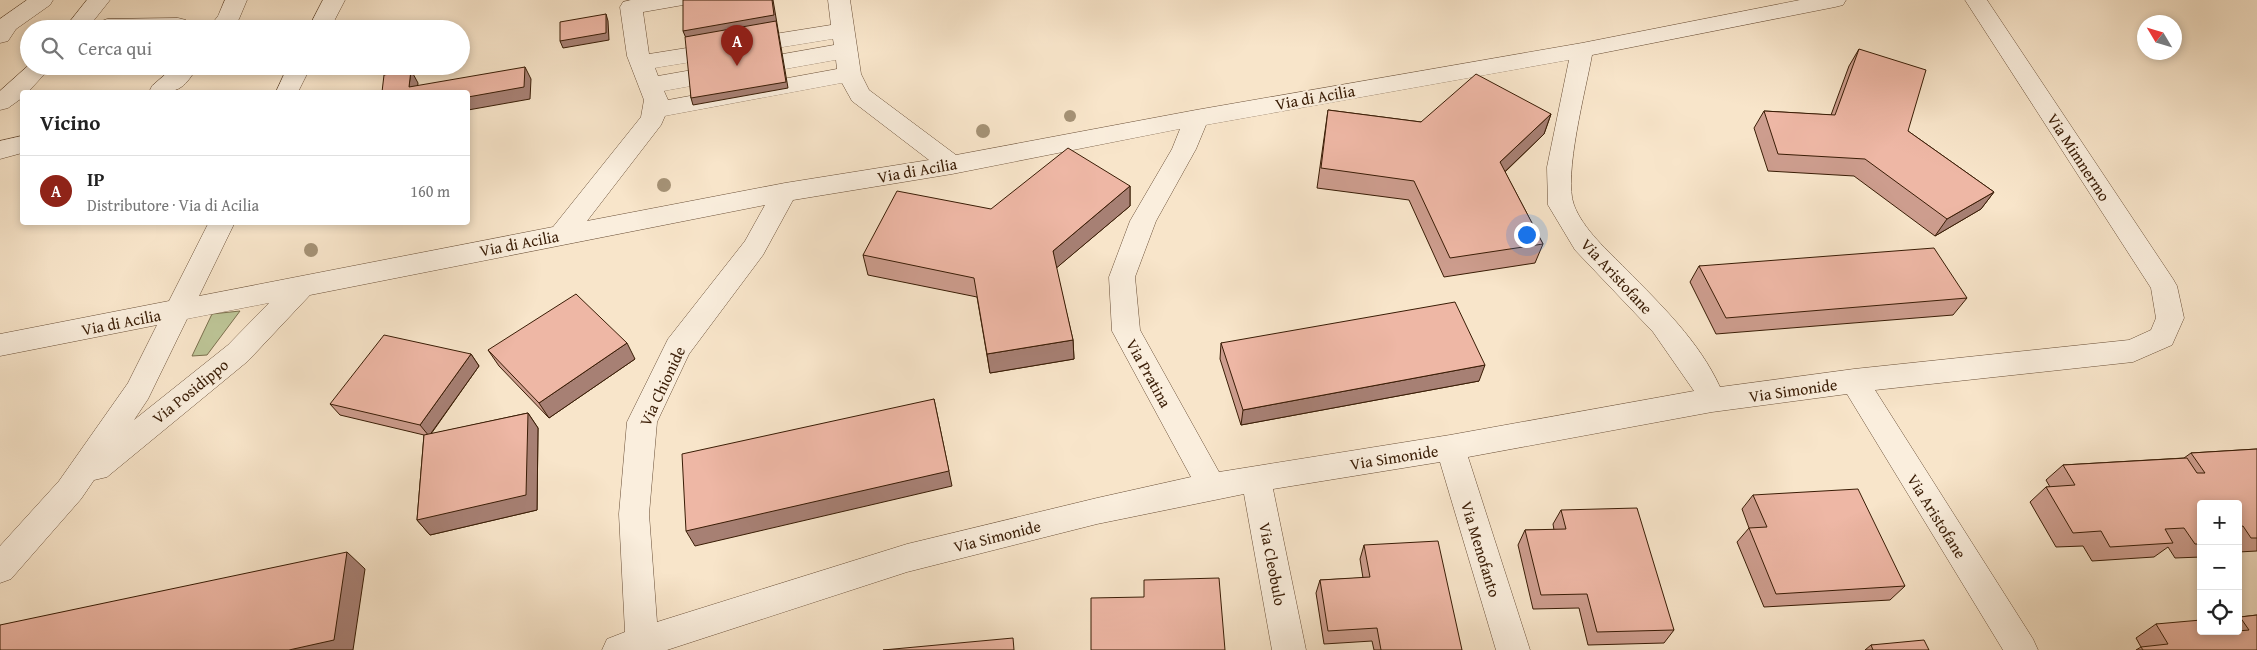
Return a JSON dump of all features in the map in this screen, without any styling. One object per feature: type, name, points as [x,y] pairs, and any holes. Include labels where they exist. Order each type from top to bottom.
[{"type":"street","points":[[3,28],[42,0]]},
{"type":"street","points":[[82,20],[99,0]]},
{"type":"street","points":[[227,20],[236,0]]},
{"type":"street","points":[[324,20],[334,0]]},
{"type":"street","points":[[562,235],[653,119],[656,100],[641,63],[631,8],[675,0]]},
{"type":"street","points":[[839,0],[849,74],[860,96],[952,165]]},
{"type":"street","name":"Via di Acilia","points":[[0,345],[785,192],[952,165],[1196,118],[1582,50],[1835,0]]},
{"type":"street","name":"Via Mimnermo","points":[[1976,0],[2164,286],[2170,318]]},
{"type":"street","points":[[641,63],[844,40]]},
{"type":"street","points":[[650,85],[844,40]]},
{"type":"street","name":"Via Aristofane","points":[[1582,50],[1559,167],[1561,206],[1584,243],[1663,324],[1703,380],[1712,400]]},
{"type":"street","points":[[655,110],[849,74]]},
{"type":"street","points":[[5,95],[30,75]]},
{"type":"street","points":[[163,90],[180,75]]},
{"type":"street","points":[[288,90],[296,75]]},
{"type":"street","name":"Via Pratina","points":[[1196,118],[1184,149],[1144,221],[1122,277],[1126,331],[1211,486]]},
{"type":"street","points":[[0,150],[20,145]]},
{"type":"street","name":"Via Chionide","points":[[630,646],[634,514],[642,422],[678,348],[754,248],[785,192]]},
{"type":"street","name":"Via Posidippo","points":[[0,570],[70,490],[138,391],[220,225]]},
{"type":"street","name":"Via Posidippo","points":[[70,490],[238,353],[304,285]]},
{"type":"street","name":"Via Simonide","points":[[630,646],[907,558],[1096,511],[1211,486],[1450,448],[1712,400],[1854,381],[2133,352],[2162,338],[2170,318]]},
{"type":"street","name":"Via Aristofane","points":[[1854,381],[2021,650]]},
{"type":"street","name":"Via Menofanto","points":[[1450,448],[1513,650]]},
{"type":"street","name":"Via Cleobulo","points":[[1256,478],[1289,650]]},
{"type":"green space","points":[[240,311],[207,355],[192,356],[212,314]]},
{"type":"building","points":[[683,0],[772,0],[774,15],[683,31]]},
{"type":"building","points":[[606,14],[606,33],[560,41],[560,22]]},
{"type":"building","points":[[776,21],[786,82],[691,98],[685,37]]},
{"type":"building","points":[[1859,49],[1926,70],[1908,131],[1994,192],[1947,219],[1865,159],[1778,154],[1764,111],[1835,115]]},
{"type":"building","points":[[525,67],[524,87],[470,97],[470,90],[382,90],[384,75],[410,75],[409,87]]},
{"type":"building","points":[[1476,74],[1551,114],[1500,162],[1543,244],[1450,258],[1414,181],[1321,168],[1328,110],[1421,122]]},
{"type":"building","points":[[1068,148],[1130,186],[1053,251],[1073,340],[987,354],[974,278],[863,255],[897,191],[991,209]]},
{"type":"building","points":[[1934,248],[1967,298],[1726,318],[1699,266]]},
{"type":"building","points":[[576,294],[627,343],[539,403],[488,350]]},
{"type":"building","points":[[1455,302],[1485,365],[1243,410],[1221,343]]},
{"type":"building","points":[[384,335],[471,354],[420,425],[330,404]]},
{"type":"building","points":[[934,399],[949,471],[686,531],[682,454]]},
{"type":"building","points":[[528,413],[526,495],[417,520],[424,435]]},
{"type":"building","points":[[2257,449],[2257,538],[2251,538],[2242,526],[2242,500],[2197,500],[2197,544],[2195,544],[2184,528],[2165,529],[2173,543],[2110,547],[2101,531],[2073,533],[2046,487],[2075,485],[2063,465],[2187,458],[2197,473],[2205,473],[2191,453]]},
{"type":"building","points":[[1858,489],[1905,586],[1776,594],[1749,528],[1767,527],[1753,495]]},
{"type":"building","points":[[1637,508],[1674,630],[1597,632],[1587,594],[1541,595],[1525,530],[1566,529],[1561,510]]},
{"type":"building","points":[[1438,541],[1462,650],[1381,650],[1377,628],[1328,631],[1320,580],[1370,577],[1364,545]]},
{"type":"building","points":[[347,552],[334,640],[289,650],[0,650],[0,625]]},
{"type":"building","points":[[1219,578],[1225,650],[1091,650],[1091,598],[1144,597],[1144,580]]},
{"type":"building","points":[[2257,615],[2257,650],[2143,650],[2141,647],[2168,644],[2156,624],[2197,620],[2197,635],[2242,635],[2242,631],[2249,630],[2242,617]]},
{"type":"building","points":[[1013,638],[1014,650],[883,650]]},
{"type":"building","points":[[1924,640],[1929,650],[1873,650],[1871,645]]},
{"type":"place","name":"IP","points":[[737,66]]}]
